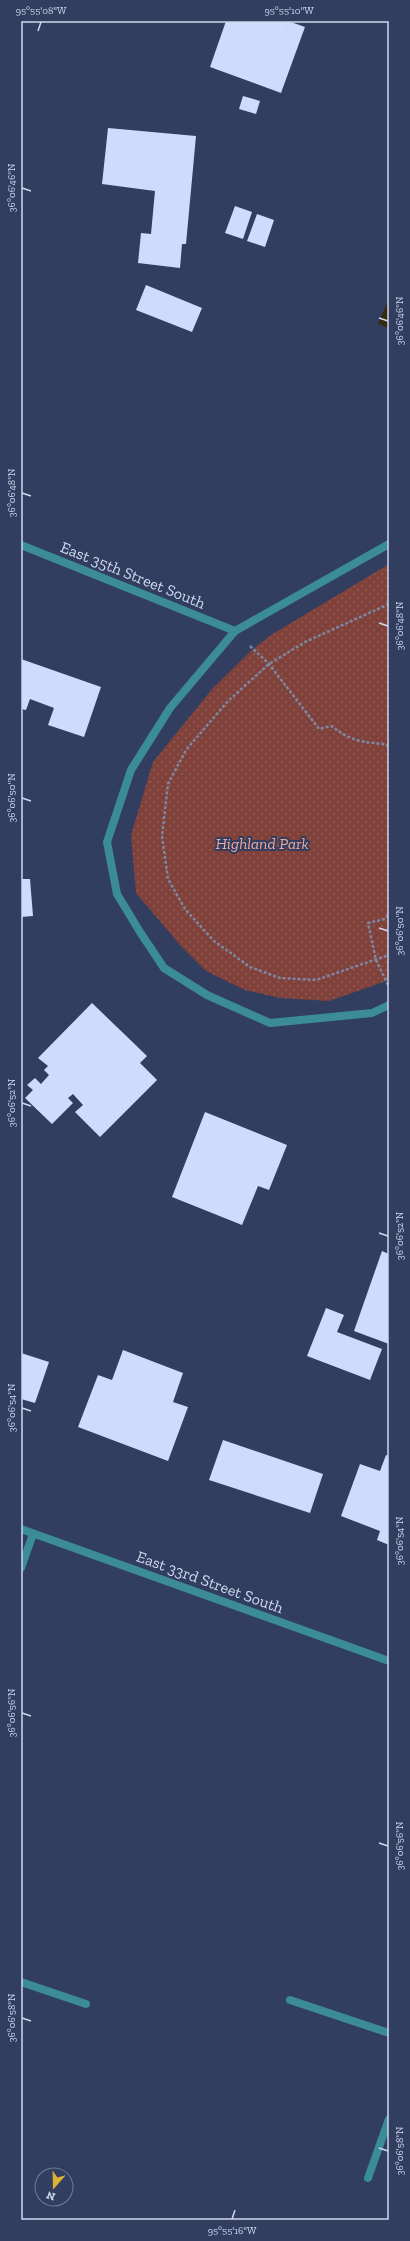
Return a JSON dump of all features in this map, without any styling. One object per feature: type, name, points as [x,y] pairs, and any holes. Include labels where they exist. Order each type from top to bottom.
[{"type":"street","points":[[389,544],[235,631],[170,708],[131,770],[107,842],[117,894],[164,968],[207,995],[270,1023],[372,1013],[389,1005]]},
{"type":"street","name":"East 35th Street South","points":[[21,545],[235,631]]},
{"type":"street","name":"East 33rd Street South","points":[[21,1529],[389,1661]]},
{"type":"street","points":[[21,1568],[33,1534]]},
{"type":"street","points":[[21,1982],[86,2004]]},
{"type":"street","points":[[290,2000],[389,2034]]},
{"type":"street","points":[[368,2178],[389,2118]]},
{"type":"path","points":[[389,604],[305,642],[269,664],[228,701],[186,750],[168,784],[162,836],[168,879],[185,910],[214,941],[250,967],[280,978],[316,980],[389,955]]},
{"type":"path","points":[[235,631],[269,664],[319,729],[330,726],[347,737],[362,742],[382,743],[389,746]]},
{"type":"path","points":[[389,914],[385,919],[368,923],[376,960],[389,986]]},
{"type":"green space","name":"Highland Park","points":[[389,564],[389,980],[329,1001],[280,998],[245,990],[206,971],[180,945],[136,893],[131,835],[153,762],[213,688],[253,649],[271,635]]},
{"type":"shaded area","points":[[389,299],[389,329],[378,323]]},
{"type":"building","points":[[226,21],[288,21],[305,27],[281,93],[210,67]]},
{"type":"building","points":[[243,96],[260,101],[256,114],[239,109]]},
{"type":"building","points":[[108,128],[196,136],[186,244],[182,244],[180,268],[138,263],[141,233],[151,234],[155,191],[102,184]]},
{"type":"building","points":[[235,206],[252,212],[243,239],[225,233]]},
{"type":"building","points":[[257,214],[274,220],[265,247],[247,241]]},
{"type":"building","points":[[146,285],[202,308],[192,332],[136,310]]},
{"type":"building","points":[[21,659],[101,687],[84,737],[48,725],[54,708],[30,699],[26,710],[21,709]]},
{"type":"building","points":[[21,879],[30,879],[33,916],[21,917]]},
{"type":"building","points":[[92,1003],[147,1056],[140,1063],[157,1080],[100,1137],[75,1112],[83,1105],[73,1094],[68,1098],[73,1103],[52,1124],[25,1098],[33,1090],[27,1085],[35,1078],[41,1084],[49,1075],[44,1070],[48,1066],[38,1058]]},
{"type":"building","points":[[205,1112],[287,1145],[269,1190],[258,1186],[242,1225],[172,1197]]},
{"type":"building","points":[[382,1251],[389,1254],[389,1344],[354,1331]]},
{"type":"building","points":[[326,1308],[344,1315],[337,1332],[382,1349],[370,1380],[307,1356]]},
{"type":"building","points":[[123,1350],[183,1373],[173,1402],[188,1407],[168,1461],[78,1427],[98,1375],[112,1380]]},
{"type":"building","points":[[21,1353],[49,1362],[35,1403],[21,1399]]},
{"type":"building","points":[[223,1440],[323,1474],[310,1513],[209,1480]]},
{"type":"building","points":[[386,1455],[389,1456],[389,1545],[377,1540],[380,1531],[341,1516],[360,1464],[380,1471]]}]
